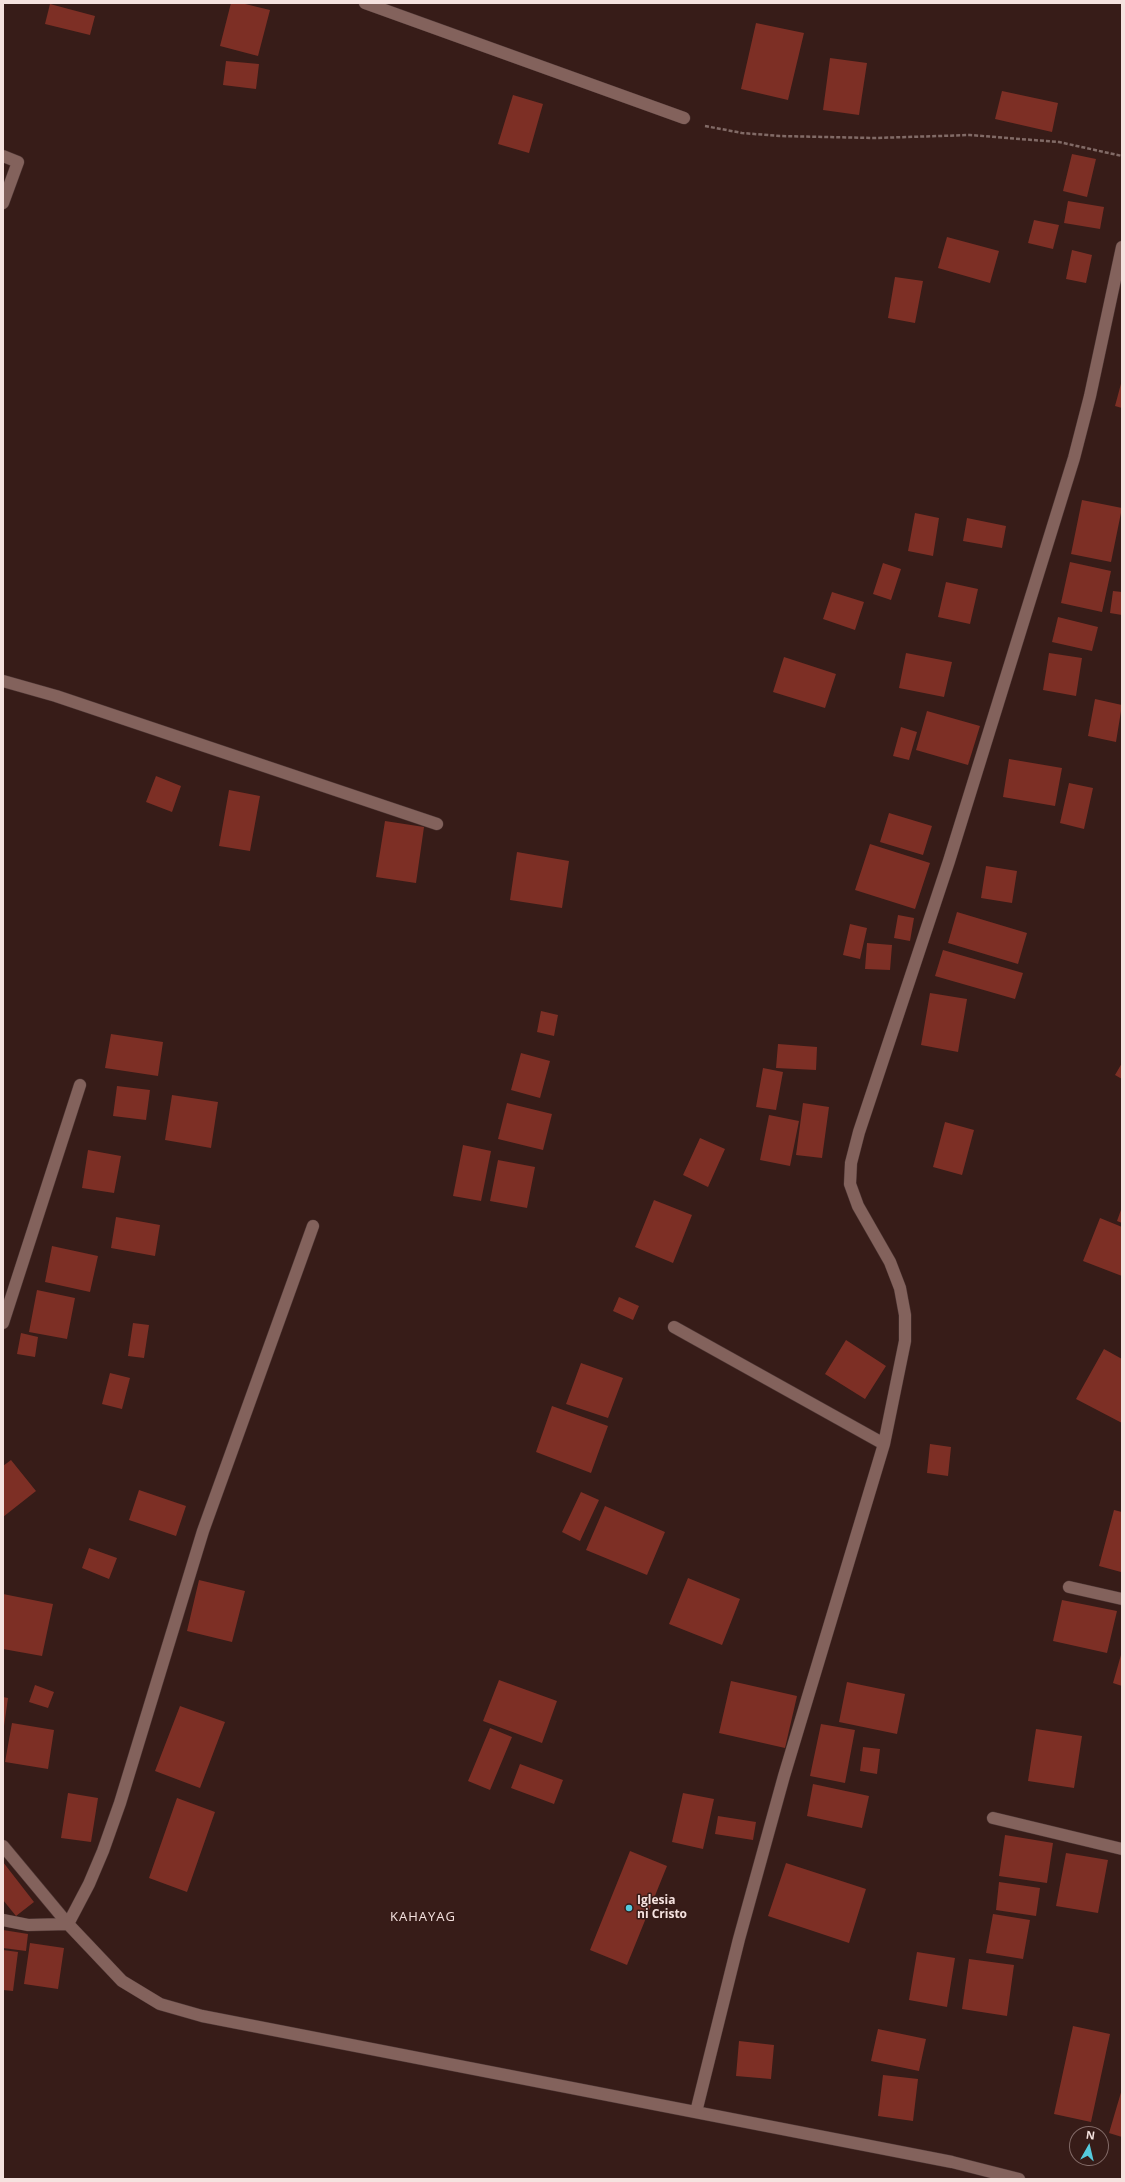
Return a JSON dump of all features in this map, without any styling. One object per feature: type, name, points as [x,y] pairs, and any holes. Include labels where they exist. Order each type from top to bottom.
[{"type":"street","points":[[365,3],[684,118]]},
{"type":"street","points":[[3,156],[18,162],[3,203]]},
{"type":"street","points":[[696,2112],[739,1939],[784,1776],[884,1444],[906,1341],[905,1315],[900,1288],[890,1262],[858,1206],[850,1184],[851,1164],[859,1132],[949,861],[1074,458],[1090,396],[1122,247]]},
{"type":"street","points":[[3,681],[56,696],[437,824]]},
{"type":"street","points":[[3,1323],[80,1085]]},
{"type":"street","points":[[68,1924],[89,1884],[103,1851],[203,1531],[313,1226]]},
{"type":"street","points":[[674,1327],[884,1444]]},
{"type":"street","points":[[1069,1587],[1122,1599]]},
{"type":"street","points":[[993,1818],[1122,1849]]},
{"type":"street","points":[[3,1846],[68,1924],[122,1981],[160,2004],[202,2016],[952,2162],[1019,2179]]},
{"type":"street","points":[[3,1920],[28,1925],[68,1924]]},
{"type":"path","points":[[684,118],[712,128],[780,136],[840,138],[977,136],[1059,142],[1122,156]]},
{"type":"building","points":[[231,3],[241,3],[270,10],[258,56],[220,46]]},
{"type":"building","points":[[50,4],[95,16],[90,35],[45,24]]},
{"type":"building","points":[[756,23],[804,33],[788,100],[741,89]]},
{"type":"building","points":[[830,58],[867,63],[859,115],[823,110]]},
{"type":"building","points":[[226,61],[259,64],[256,89],[223,85]]},
{"type":"building","points":[[1002,91],[1058,103],[1052,132],[995,119]]},
{"type":"building","points":[[513,95],[543,104],[529,153],[498,144]]},
{"type":"building","points":[[1072,154],[1096,159],[1087,197],[1063,191]]},
{"type":"building","points":[[1068,201],[1104,207],[1100,229],[1064,223]]},
{"type":"building","points":[[1034,220],[1059,225],[1053,249],[1028,243]]},
{"type":"building","points":[[947,237],[999,251],[990,283],[938,268]]},
{"type":"building","points":[[1072,250],[1092,255],[1086,283],[1066,279]]},
{"type":"building","points":[[895,277],[923,281],[915,323],[888,318]]},
{"type":"building","points":[[1122,380],[1122,408],[1115,406]]},
{"type":"building","points":[[1082,500],[1122,508],[1111,562],[1071,554]]},
{"type":"building","points":[[915,513],[939,518],[933,556],[908,551]]},
{"type":"building","points":[[967,518],[1006,526],[1002,548],[963,541]]},
{"type":"building","points":[[1070,562],[1111,571],[1102,612],[1061,603]]},
{"type":"building","points":[[883,563],[901,569],[891,600],[873,594]]},
{"type":"building","points":[[946,582],[978,589],[970,624],[938,617]]},
{"type":"building","points":[[1113,591],[1122,592],[1122,615],[1110,613]]},
{"type":"building","points":[[832,592],[864,602],[855,630],[823,619]]},
{"type":"building","points":[[1058,617],[1098,627],[1092,651],[1052,642]]},
{"type":"building","points":[[906,653],[952,662],[944,697],[899,688]]},
{"type":"building","points":[[1049,653],[1082,658],[1076,696],[1043,690]]},
{"type":"building","points":[[784,657],[836,674],[825,708],[773,692]]},
{"type":"building","points":[[1095,699],[1122,705],[1116,742],[1088,736]]},
{"type":"building","points":[[927,711],[980,726],[968,765],[916,750]]},
{"type":"building","points":[[901,727],[917,732],[909,760],[893,756]]},
{"type":"building","points":[[1009,759],[1062,768],[1055,806],[1003,797]]},
{"type":"building","points":[[156,776],[181,786],[172,812],[146,802]]},
{"type":"building","points":[[1069,783],[1093,788],[1084,829],[1060,823]]},
{"type":"building","points":[[229,790],[260,796],[250,851],[219,846]]},
{"type":"building","points":[[889,813],[932,826],[923,855],[880,842]]},
{"type":"building","points":[[385,821],[424,827],[416,883],[376,877]]},
{"type":"building","points":[[870,844],[930,863],[915,909],[855,890]]},
{"type":"building","points":[[517,852],[569,861],[562,908],[510,900]]},
{"type":"building","points":[[986,866],[1017,871],[1012,903],[981,898]]},
{"type":"building","points":[[957,912],[1027,933],[1018,964],[948,943]]},
{"type":"building","points":[[898,915],[914,918],[910,941],[894,938]]},
{"type":"building","points":[[850,924],[867,928],[860,959],[843,955]]},
{"type":"building","points":[[867,943],[892,945],[890,970],[865,969]]},
{"type":"building","points":[[943,950],[1023,973],[1015,999],[935,976]]},
{"type":"building","points":[[930,993],[967,999],[958,1052],[921,1045]]},
{"type":"building","points":[[541,1011],[558,1015],[554,1036],[537,1032]]},
{"type":"building","points":[[111,1034],[163,1042],[158,1076],[105,1068]]},
{"type":"building","points":[[778,1044],[817,1047],[816,1070],[776,1068]]},
{"type":"building","points":[[521,1053],[550,1061],[540,1098],[511,1090]]},
{"type":"building","points":[[1122,1063],[1122,1079],[1115,1075]]},
{"type":"building","points":[[763,1068],[783,1072],[776,1110],[756,1107]]},
{"type":"building","points":[[117,1086],[150,1090],[146,1120],[113,1116]]},
{"type":"building","points":[[172,1095],[218,1102],[211,1148],[165,1140]]},
{"type":"building","points":[[507,1103],[552,1114],[543,1150],[498,1139]]},
{"type":"building","points":[[803,1103],[829,1107],[822,1158],[796,1155]]},
{"type":"building","points":[[769,1115],[799,1121],[790,1166],[760,1160]]},
{"type":"building","points":[[945,1122],[974,1130],[962,1175],[933,1167]]},
{"type":"building","points":[[700,1138],[725,1149],[708,1187],[683,1175]]},
{"type":"building","points":[[463,1145],[491,1151],[481,1201],[453,1196]]},
{"type":"building","points":[[88,1150],[121,1156],[114,1193],[82,1188]]},
{"type":"building","points":[[498,1160],[535,1167],[527,1208],[490,1201]]},
{"type":"building","points":[[654,1200],[692,1215],[673,1263],[635,1247]]},
{"type":"building","points":[[1122,1207],[1122,1223],[1117,1221]]},
{"type":"building","points":[[116,1217],[160,1225],[155,1256],[111,1248]]},
{"type":"building","points":[[1100,1218],[1122,1227],[1122,1276],[1083,1261]]},
{"type":"building","points":[[52,1246],[98,1256],[90,1292],[45,1282]]},
{"type":"building","points":[[37,1290],[75,1298],[67,1339],[29,1332]]},
{"type":"building","points":[[619,1297],[639,1306],[633,1320],[613,1311]]},
{"type":"building","points":[[133,1323],[149,1325],[144,1358],[128,1356]]},
{"type":"building","points":[[21,1333],[38,1337],[35,1357],[17,1354]]},
{"type":"building","points":[[846,1340],[886,1366],[865,1399],[825,1374]]},
{"type":"building","points":[[1104,1349],[1122,1359],[1122,1423],[1076,1399]]},
{"type":"building","points":[[581,1363],[623,1378],[608,1418],[566,1404]]},
{"type":"building","points":[[110,1373],[130,1378],[122,1409],[102,1404]]},
{"type":"building","points":[[552,1406],[608,1426],[591,1473],[536,1452]]},
{"type":"building","points":[[930,1444],[951,1447],[948,1476],[927,1473]]},
{"type":"building","points":[[11,1460],[36,1491],[3,1517],[3,1466]]},
{"type":"building","points":[[139,1490],[186,1506],[176,1536],[129,1520]]},
{"type":"building","points":[[581,1492],[599,1500],[580,1541],[562,1532]]},
{"type":"building","points":[[605,1506],[665,1532],[647,1575],[586,1550]]},
{"type":"building","points":[[1114,1510],[1122,1512],[1121,1572],[1099,1566]]},
{"type":"building","points":[[89,1548],[117,1558],[109,1579],[82,1568]]},
{"type":"building","points":[[688,1578],[740,1599],[722,1645],[669,1624]]},
{"type":"building","points":[[199,1580],[245,1591],[232,1642],[187,1631]]},
{"type":"building","points":[[3,1594],[53,1604],[42,1656],[3,1649]]},
{"type":"building","points":[[1062,1600],[1117,1611],[1107,1653],[1053,1641]]},
{"type":"building","points":[[1122,1655],[1122,1686],[1113,1683]]},
{"type":"building","points":[[499,1680],[557,1701],[542,1743],[483,1721]]},
{"type":"building","points":[[731,1681],[797,1696],[785,1748],[719,1733]]},
{"type":"building","points":[[847,1682],[905,1694],[897,1734],[839,1722]]},
{"type":"building","points":[[35,1685],[54,1692],[48,1708],[29,1702]]},
{"type":"building","points":[[3,1697],[8,1698],[4,1726],[3,1726]]},
{"type":"building","points":[[180,1706],[225,1722],[200,1788],[155,1771]]},
{"type":"building","points":[[12,1723],[54,1730],[48,1769],[5,1762]]},
{"type":"building","points":[[821,1724],[855,1730],[845,1783],[810,1776]]},
{"type":"building","points":[[490,1728],[512,1737],[490,1790],[468,1781]]},
{"type":"building","points":[[1036,1729],[1082,1736],[1074,1788],[1028,1781]]},
{"type":"building","points":[[863,1747],[880,1749],[877,1774],[860,1771]]},
{"type":"building","points":[[520,1764],[563,1780],[554,1804],[511,1788]]},
{"type":"building","points":[[813,1784],[869,1796],[862,1828],[807,1816]]},
{"type":"building","points":[[68,1793],[98,1798],[91,1842],[61,1838]]},
{"type":"building","points":[[683,1793],[714,1799],[703,1849],[672,1842]]},
{"type":"building","points":[[177,1798],[215,1812],[187,1892],[149,1878]]},
{"type":"building","points":[[718,1816],[756,1822],[753,1840],[715,1834]]},
{"type":"building","points":[[1005,1835],[1053,1843],[1047,1883],[999,1876]]},
{"type":"building","name":"Iglesia ni Cristo","points":[[630,1851],[667,1866],[627,1965],[590,1950]]},
{"type":"building","points":[[1066,1853],[1108,1860],[1098,1913],[1056,1906]]},
{"type":"building","points":[[3,1862],[34,1902],[16,1916],[3,1900]]},
{"type":"building","points":[[786,1863],[866,1889],[849,1943],[768,1916]]},
{"type":"building","points":[[999,1882],[1040,1888],[1036,1916],[996,1910]]},
{"type":"building","points":[[993,1914],[1030,1920],[1023,1959],[986,1953]]},
{"type":"building","points":[[3,1930],[28,1934],[26,1951],[3,1948]]},
{"type":"building","points":[[30,1943],[64,1948],[58,1989],[24,1984]]},
{"type":"building","points":[[3,1950],[18,1952],[13,1991],[3,1990]]},
{"type":"building","points":[[917,1952],[955,1958],[947,2007],[909,2000]]},
{"type":"building","points":[[969,1959],[1014,1965],[1007,2016],[962,2009]]},
{"type":"building","points":[[1073,2026],[1110,2034],[1091,2122],[1054,2114]]},
{"type":"building","points":[[878,2029],[926,2039],[919,2071],[871,2061]]},
{"type":"building","points":[[739,2041],[774,2045],[771,2079],[736,2076]]},
{"type":"building","points":[[883,2075],[918,2079],[913,2121],[878,2116]]},
{"type":"building","points":[[1122,2089],[1122,2137],[1109,2133]]},
{"type":"place","name":"Iglesia ni Cristo","points":[[629,1908]]},
{"type":"district","name":"KAHAYAG","points":[[423,1917]]}]
